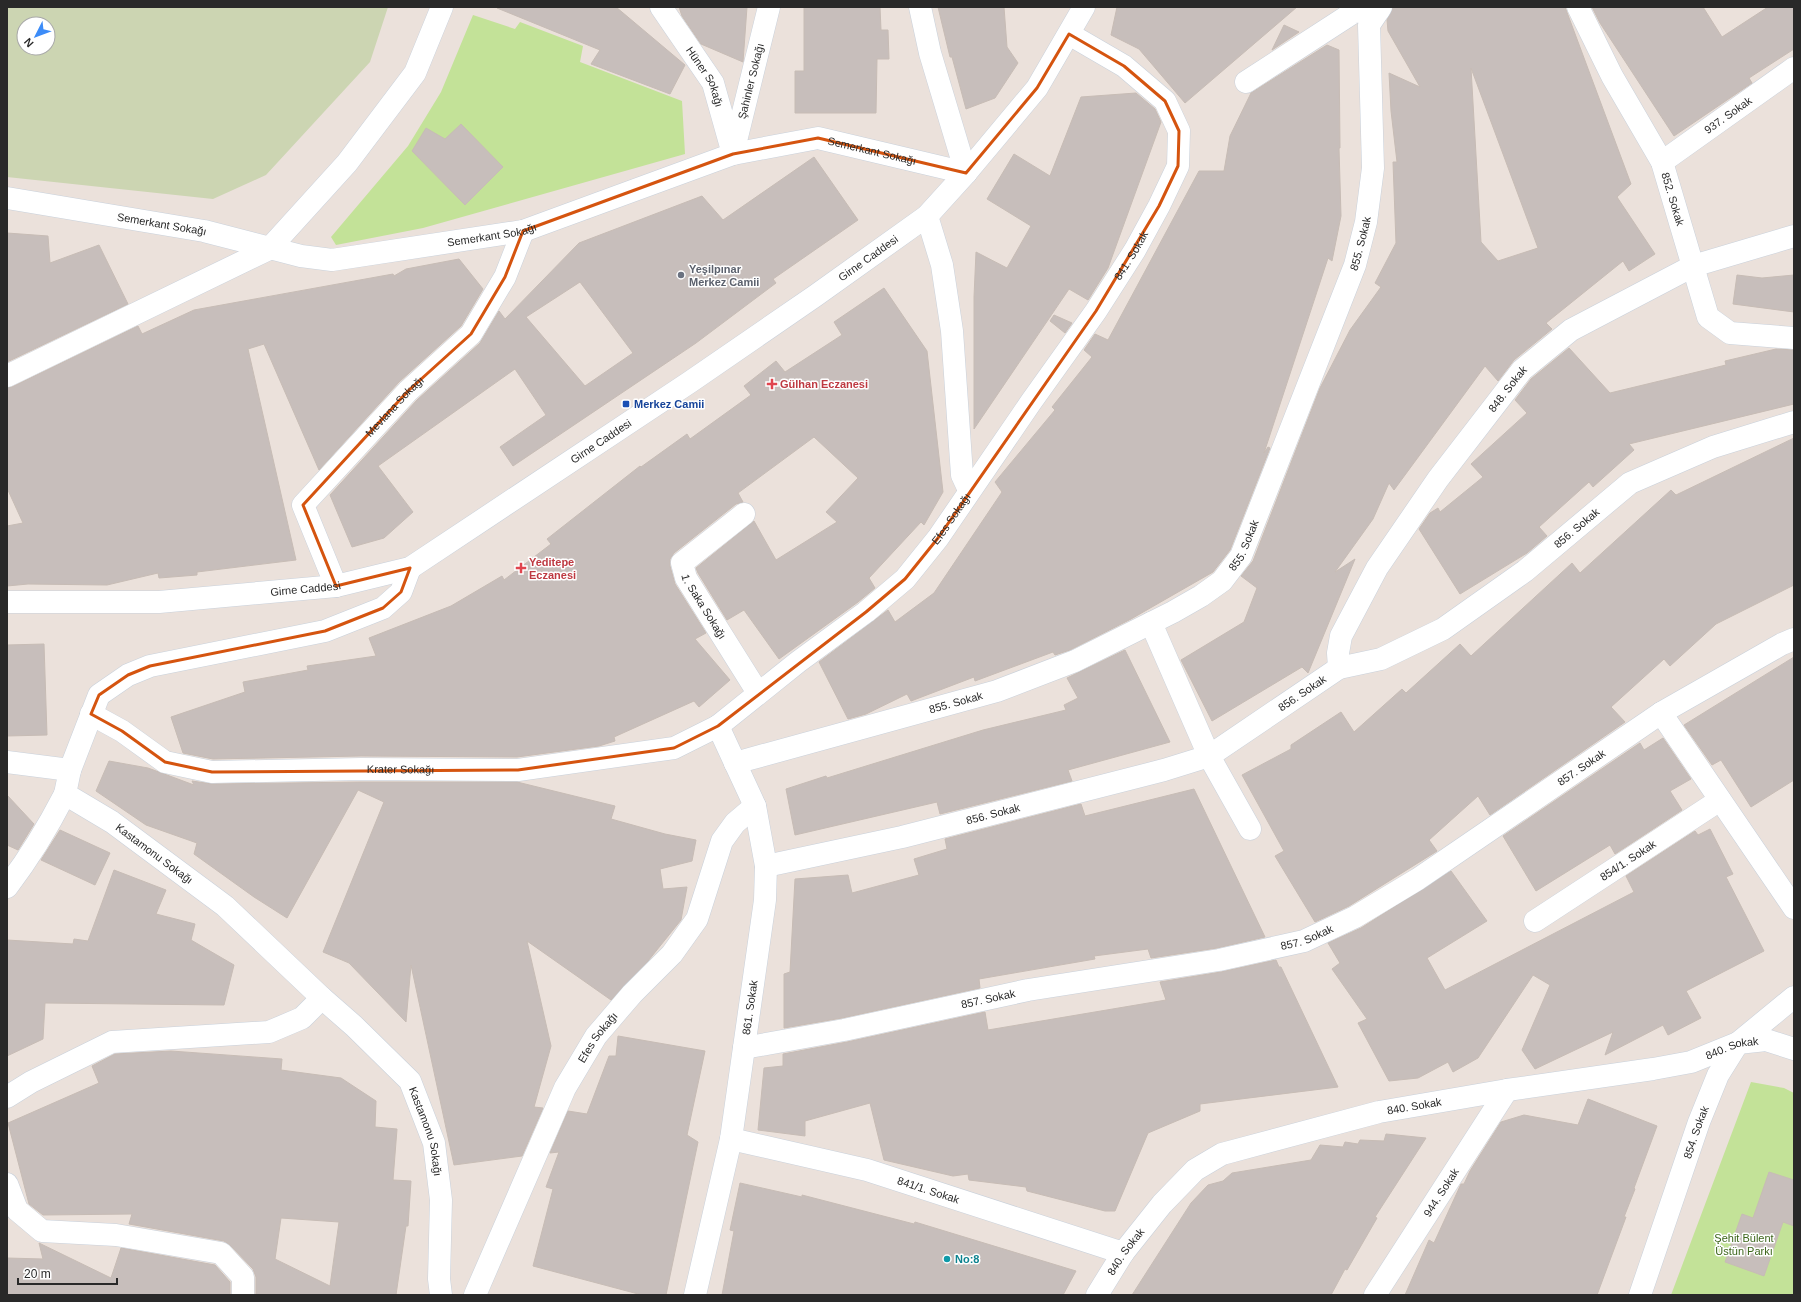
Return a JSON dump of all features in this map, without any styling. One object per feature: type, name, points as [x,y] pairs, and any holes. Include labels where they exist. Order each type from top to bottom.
[{"type":"street","points":[[7,376],[269,249],[347,163],[415,72],[442,7]]},
{"type":"street","name":"Hüner Sokağı","points":[[661,7],[713,83],[733,154]]},
{"type":"street","name":"Şahinler Sokağı","points":[[733,154],[769,7]]},
{"type":"street","points":[[920,7],[930,53],[966,173]]},
{"type":"street","name":"Girne Caddesi","points":[[7,602],[159,602],[336,586],[410,568],[690,382],[815,296],[927,216],[966,173],[1037,88],[1084,7]]},
{"type":"street","name":"852. Sokak","points":[[1578,7],[1612,76],[1662,162],[1708,317],[1730,333],[1794,338]]},
{"type":"street","points":[[1246,82],[1354,12],[1380,9]]},
{"type":"street","name":"855. Sokak","points":[[736,763],[997,691],[1075,661],[1201,596],[1222,581],[1241,556],[1355,265],[1366,222],[1373,168],[1369,25],[1380,9]]},
{"type":"street","name":"841. Sokak","points":[[969,490],[1096,311],[1135,250],[1178,166],[1179,131],[1165,101],[1124,66],[1069,34]]},
{"type":"street","name":"937. Sokak","points":[[1662,162],[1794,68]]},
{"type":"street","name":"Semerkant Sokağı","points":[[7,198],[204,230],[269,249],[301,256],[332,260],[523,231],[733,154],[818,138],[966,173]]},
{"type":"street","name":"Efes Sokağı","points":[[718,726],[798,662],[866,612],[905,578],[938,538],[969,490],[962,475],[951,324],[942,265],[927,216]]},
{"type":"street","name":"Mevlana Sokağı","points":[[336,586],[303,505],[408,392],[471,334],[505,277],[523,231]]},
{"type":"street","name":"848. Sokak","points":[[1339,668],[1338,653],[1341,636],[1377,568],[1438,479],[1522,370],[1571,330],[1693,266],[1794,236]]},
{"type":"street","name":"856. Sokak","points":[[766,866],[902,837],[1164,770],[1209,756],[1339,668],[1381,659],[1443,629],[1525,571],[1630,483],[1713,447],[1794,422]]},
{"type":"street","name":"1. Saka Sokağı","points":[[744,514],[682,563],[686,578],[758,693]]},
{"type":"street","points":[[7,887],[26,862],[46,830],[65,794],[70,770],[99,696],[128,675],[150,666],[325,631],[383,608],[401,592],[410,568]]},
{"type":"street","points":[[1151,623],[1209,756],[1250,829]]},
{"type":"street","name":"857. Sokak","points":[[744,1048],[844,1030],[1028,990],[1218,960],[1304,941],[1355,916],[1418,879],[1661,713],[1782,644],[1794,639]]},
{"type":"street","points":[[1661,713],[1794,908]]},
{"type":"street","name":"Krater Sokağı","points":[[91,714],[122,731],[165,762],[212,772],[361,769],[518,770],[674,748],[718,726]]},
{"type":"street","name":"861. Sokak","points":[[695,1295],[731,1139],[765,900],[766,866],[755,806],[718,726]]},
{"type":"street","points":[[7,762],[70,770]]},
{"type":"street","name":"Kastamonu Sokağı","points":[[65,794],[112,822],[225,906],[322,998],[354,1026],[410,1081],[434,1143],[441,1200],[439,1279],[441,1295]]},
{"type":"street","name":"854/1. Sokak","points":[[1535,921],[1720,800]]},
{"type":"street","name":"Efes Sokağı","points":[[475,1295],[565,1088],[596,1036],[632,994],[672,954],[697,919],[722,841],[735,823],[755,806]]},
{"type":"street","name":"854. Sokak","points":[[1640,1295],[1699,1122],[1718,1074],[1738,1043],[1794,997]]},
{"type":"street","points":[[7,1096],[31,1082],[112,1042],[269,1032],[302,1018],[322,998]]},
{"type":"street","name":"840. Sokak","points":[[1096,1295],[1122,1253],[1162,1204],[1195,1170],[1222,1154],[1379,1112],[1507,1090],[1654,1069],[1691,1062],[1738,1043],[1766,1040],[1794,1049]]},
{"type":"street","name":"944. Sokak","points":[[1375,1295],[1507,1090]]},
{"type":"street","name":"841/1. Sokak","points":[[731,1139],[867,1170],[1122,1253]]},
{"type":"street","points":[[7,1184],[16,1210],[42,1231],[116,1235],[221,1253],[243,1276],[243,1295]]},
{"type":"highlighted area","points":[[1069,34],[1124,66],[1165,101],[1179,131],[1178,166],[1159,206],[1096,311],[938,538],[905,579],[866,612],[718,726],[674,748],[518,770],[212,772],[165,762],[122,731],[91,714],[99,695],[128,675],[150,666],[325,631],[383,608],[401,592],[410,568],[336,586],[303,505],[408,391],[471,334],[505,277],[523,231],[733,154],[818,138],[966,173],[1037,88]]},
{"type":"green space","points":[[7,7],[388,7],[370,62],[266,175],[213,199],[7,177]]},
{"type":"green space","points":[[473,15],[515,29],[520,22],[583,46],[580,62],[682,101],[685,154],[423,228],[336,245],[331,237],[408,146],[441,92]]},
{"type":"green space","name":"Şehit Bülent Üstün Parkı","points":[[1751,1082],[1784,1088],[1794,1093],[1794,1295],[1671,1295]]},
{"type":"building","points":[[497,7],[616,7],[685,65],[670,94],[591,64],[600,50]]},
{"type":"building","points":[[679,7],[747,7],[743,62],[701,44],[682,16]]},
{"type":"building","points":[[804,7],[880,7],[881,30],[888,30],[889,59],[877,59],[876,113],[795,113],[795,71],[804,71]]},
{"type":"building","points":[[938,7],[1004,7],[1007,47],[1018,63],[995,98],[966,109],[952,57],[950,57]]},
{"type":"building","points":[[1117,7],[1297,7],[1185,103],[1139,49],[1111,35]]},
{"type":"building","points":[[1393,7],[1565,7],[1631,184],[1617,197],[1655,254],[1629,271],[1623,261],[1546,323],[1552,329],[1514,360],[1498,381],[1485,366],[1394,490],[1389,483],[1373,519],[1335,572],[1355,559],[1308,673],[1302,667],[1212,721],[1181,660],[1244,622],[1257,588],[1241,576],[1253,561],[1320,388],[1350,330],[1381,287],[1375,283],[1396,243],[1393,162],[1397,162],[1391,111],[1389,73],[1420,87],[1388,31],[1387,20]],"holes":[[[1471,68],[1538,248],[1498,261],[1481,242]]]},
{"type":"building","points":[[1592,7],[1703,7],[1722,37],[1768,7],[1794,7],[1794,49],[1749,78],[1752,83],[1674,136],[1600,23]]},
{"type":"building","points":[[1284,25],[1299,32],[1272,50]]},
{"type":"building","points":[[1327,45],[1339,50],[1341,216],[1332,261],[1328,258],[1264,453],[1268,447],[1270,448],[1230,550],[1213,572],[1131,619],[1070,650],[1055,655],[1053,652],[975,681],[974,677],[911,701],[907,694],[866,714],[848,719],[819,662],[888,610],[895,622],[934,593],[1002,492],[995,482],[1055,410],[1052,407],[1092,357],[1084,350],[1095,334],[1108,340],[1199,171],[1224,171],[1230,136],[1251,93]]},
{"type":"building","points":[[1136,93],[1155,109],[1161,122],[1108,268],[1088,300],[1069,289],[974,429],[974,297],[976,252],[1007,268],[1031,226],[987,199],[1014,154],[1050,176],[1081,97]]},
{"type":"building","points":[[461,124],[503,167],[465,205],[412,151],[426,128],[445,139]]},
{"type":"building","points":[[814,157],[858,220],[773,279],[776,283],[696,343],[513,466],[500,447],[546,415],[515,369],[378,466],[413,512],[384,538],[352,547],[330,495],[417,400],[480,343],[499,311],[505,319],[579,243],[702,196],[723,220]],"holes":[[[580,282],[633,353],[585,386],[526,317]]]},
{"type":"building","points":[[7,233],[48,236],[50,263],[99,245],[128,304],[7,362]]},
{"type":"building","points":[[459,259],[483,289],[461,326],[399,382],[319,470],[264,344],[248,349],[296,560],[197,572],[197,575],[159,578],[158,573],[107,585],[28,584],[7,586],[7,526],[23,523],[7,488],[7,388],[12,387],[138,326],[142,334],[194,310],[393,274],[394,276],[406,269]]},
{"type":"building","points":[[1737,275],[1762,278],[1794,275],[1794,312],[1733,304]]},
{"type":"building","points":[[884,288],[927,351],[943,492],[924,525],[921,522],[869,578],[875,588],[779,659],[744,610],[727,620],[696,568],[754,521],[776,560],[837,522],[826,512],[858,478],[814,437],[738,493],[743,502],[736,504],[674,553],[670,559],[670,566],[675,584],[706,633],[695,639],[730,680],[699,707],[694,701],[614,737],[615,741],[599,746],[517,757],[361,756],[213,759],[183,753],[171,717],[245,692],[243,682],[308,670],[307,666],[376,656],[369,638],[451,606],[502,576],[504,580],[551,544],[547,539],[640,466],[641,467],[687,434],[690,439],[751,395],[744,386],[776,361],[785,372],[842,335],[834,322]]},
{"type":"building","points":[[1054,315],[1072,323],[1065,333],[1050,321]]},
{"type":"building","points":[[1569,348],[1610,393],[1726,365],[1725,361],[1776,349],[1794,350],[1794,404],[1629,444],[1634,450],[1593,487],[1589,482],[1539,527],[1547,536],[1527,553],[1460,594],[1419,529],[1430,513],[1438,508],[1440,512],[1483,477],[1471,464],[1527,413],[1515,400],[1531,379]]},
{"type":"building","points":[[1794,438],[1794,585],[1716,624],[1670,666],[1664,659],[1611,707],[1625,722],[1490,815],[1478,796],[1429,840],[1437,851],[1349,906],[1315,922],[1275,856],[1284,851],[1242,775],[1291,749],[1291,745],[1341,712],[1354,732],[1402,689],[1406,693],[1460,644],[1471,656],[1572,563],[1580,573],[1671,490],[1676,495]]},
{"type":"building","points":[[44,644],[47,735],[7,736],[7,645]]},
{"type":"building","points":[[1125,650],[1170,742],[1068,770],[1072,781],[940,814],[937,802],[795,835],[786,789],[826,776],[827,778],[983,730],[1066,710],[1064,705],[1078,698],[1067,678]]},
{"type":"building","points":[[1794,657],[1794,780],[1751,807],[1721,760],[1712,765],[1684,725]]},
{"type":"building","points":[[1663,738],[1691,779],[1670,791],[1682,810],[1615,854],[1610,845],[1536,891],[1503,836],[1640,743],[1644,750]]},
{"type":"building","points":[[109,761],[148,768],[194,785],[192,781],[212,784],[517,782],[615,806],[611,819],[665,834],[696,840],[692,861],[660,869],[663,889],[687,887],[681,920],[648,961],[611,1000],[527,941],[551,1046],[534,1107],[543,1108],[522,1156],[454,1165],[411,965],[406,1022],[349,963],[323,952],[384,802],[358,790],[287,918],[254,897],[194,854],[197,843],[146,825],[96,791]]},
{"type":"building","points":[[1194,789],[1265,937],[1217,948],[1151,958],[1148,949],[1094,956],[1095,959],[979,979],[980,988],[842,1018],[784,1028],[784,974],[790,972],[795,879],[848,875],[852,893],[919,875],[914,859],[947,849],[945,839],[1081,804],[1085,816]]},
{"type":"building","points":[[7,795],[34,824],[18,850],[7,845]]},
{"type":"building","points":[[1710,829],[1733,874],[1726,877],[1764,951],[1686,991],[1701,1018],[1668,1035],[1663,1025],[1605,1055],[1613,1032],[1535,1069],[1522,1050],[1550,985],[1533,975],[1478,1058],[1453,1072],[1448,1062],[1418,1078],[1389,1081],[1358,1023],[1367,1019],[1332,969],[1340,963],[1328,943],[1361,928],[1451,871],[1487,921],[1427,958],[1445,990],[1634,892],[1626,876],[1695,831],[1698,835]]},
{"type":"building","points":[[60,830],[110,853],[95,885],[41,860]]},
{"type":"building","points":[[114,870],[166,890],[156,914],[195,924],[191,940],[234,965],[224,1005],[45,1003],[43,1039],[7,1056],[7,940],[73,944],[74,939],[88,941]]},
{"type":"building","points":[[1276,960],[1279,967],[1281,967],[1338,1087],[1200,1104],[1200,1111],[1148,1133],[1115,1211],[1105,1211],[1027,1191],[1026,1187],[969,1180],[968,1174],[953,1176],[884,1160],[870,1103],[805,1121],[805,1136],[758,1130],[764,1068],[783,1066],[783,1054],[847,1042],[985,1012],[988,1030],[1166,1000],[1160,982],[1221,972]]},
{"type":"building","points":[[618,1036],[705,1051],[687,1135],[698,1142],[666,1295],[642,1295],[533,1266],[553,1189],[546,1187],[559,1152],[550,1153],[568,1111],[587,1114],[609,1056],[616,1056]]},
{"type":"building","points":[[171,1051],[282,1059],[281,1070],[341,1078],[376,1101],[375,1127],[397,1129],[393,1180],[411,1181],[408,1226],[406,1226],[396,1295],[256,1295],[256,1277],[253,1269],[230,1245],[224,1241],[129,1224],[132,1214],[43,1215],[29,1204],[8,1123],[99,1083],[92,1066],[115,1054]],"holes":[[[281,1218],[339,1222],[330,1286],[275,1259]]]},
{"type":"building","points":[[1588,1099],[1657,1126],[1624,1217],[1626,1217],[1597,1295],[1405,1295],[1429,1240],[1434,1243],[1461,1184],[1464,1184],[1470,1171],[1501,1122],[1524,1115],[1578,1125]]},
{"type":"building","points":[[1386,1134],[1426,1138],[1375,1217],[1377,1218],[1347,1270],[1345,1269],[1331,1295],[1132,1295],[1191,1203],[1208,1185],[1223,1181],[1232,1173],[1311,1160],[1320,1145],[1343,1147],[1345,1142],[1358,1144],[1360,1140],[1384,1141]]},
{"type":"building","points":[[1769,1172],[1794,1180],[1794,1226],[1783,1222],[1764,1276],[1725,1262],[1742,1214],[1753,1218]]},
{"type":"building","points":[[740,1183],[802,1197],[802,1195],[914,1224],[915,1222],[1076,1271],[1063,1295],[722,1295],[734,1231],[730,1230]]},
{"type":"building","points":[[39,1243],[111,1278],[121,1248],[215,1265],[230,1282],[230,1295],[7,1295],[7,1258],[43,1259]]},
{"type":"place","name":"Yeşilpınar Merkez Camii","points":[[681,275]]},
{"type":"place","name":"Gülhan Eczanesi","points":[[772,384]]},
{"type":"place","name":"Merkez Camii","points":[[626,404]]},
{"type":"place","name":"Yeditepe Eczanesi","points":[[521,568]]},
{"type":"place","name":"No:8","points":[[947,1259]]}]
